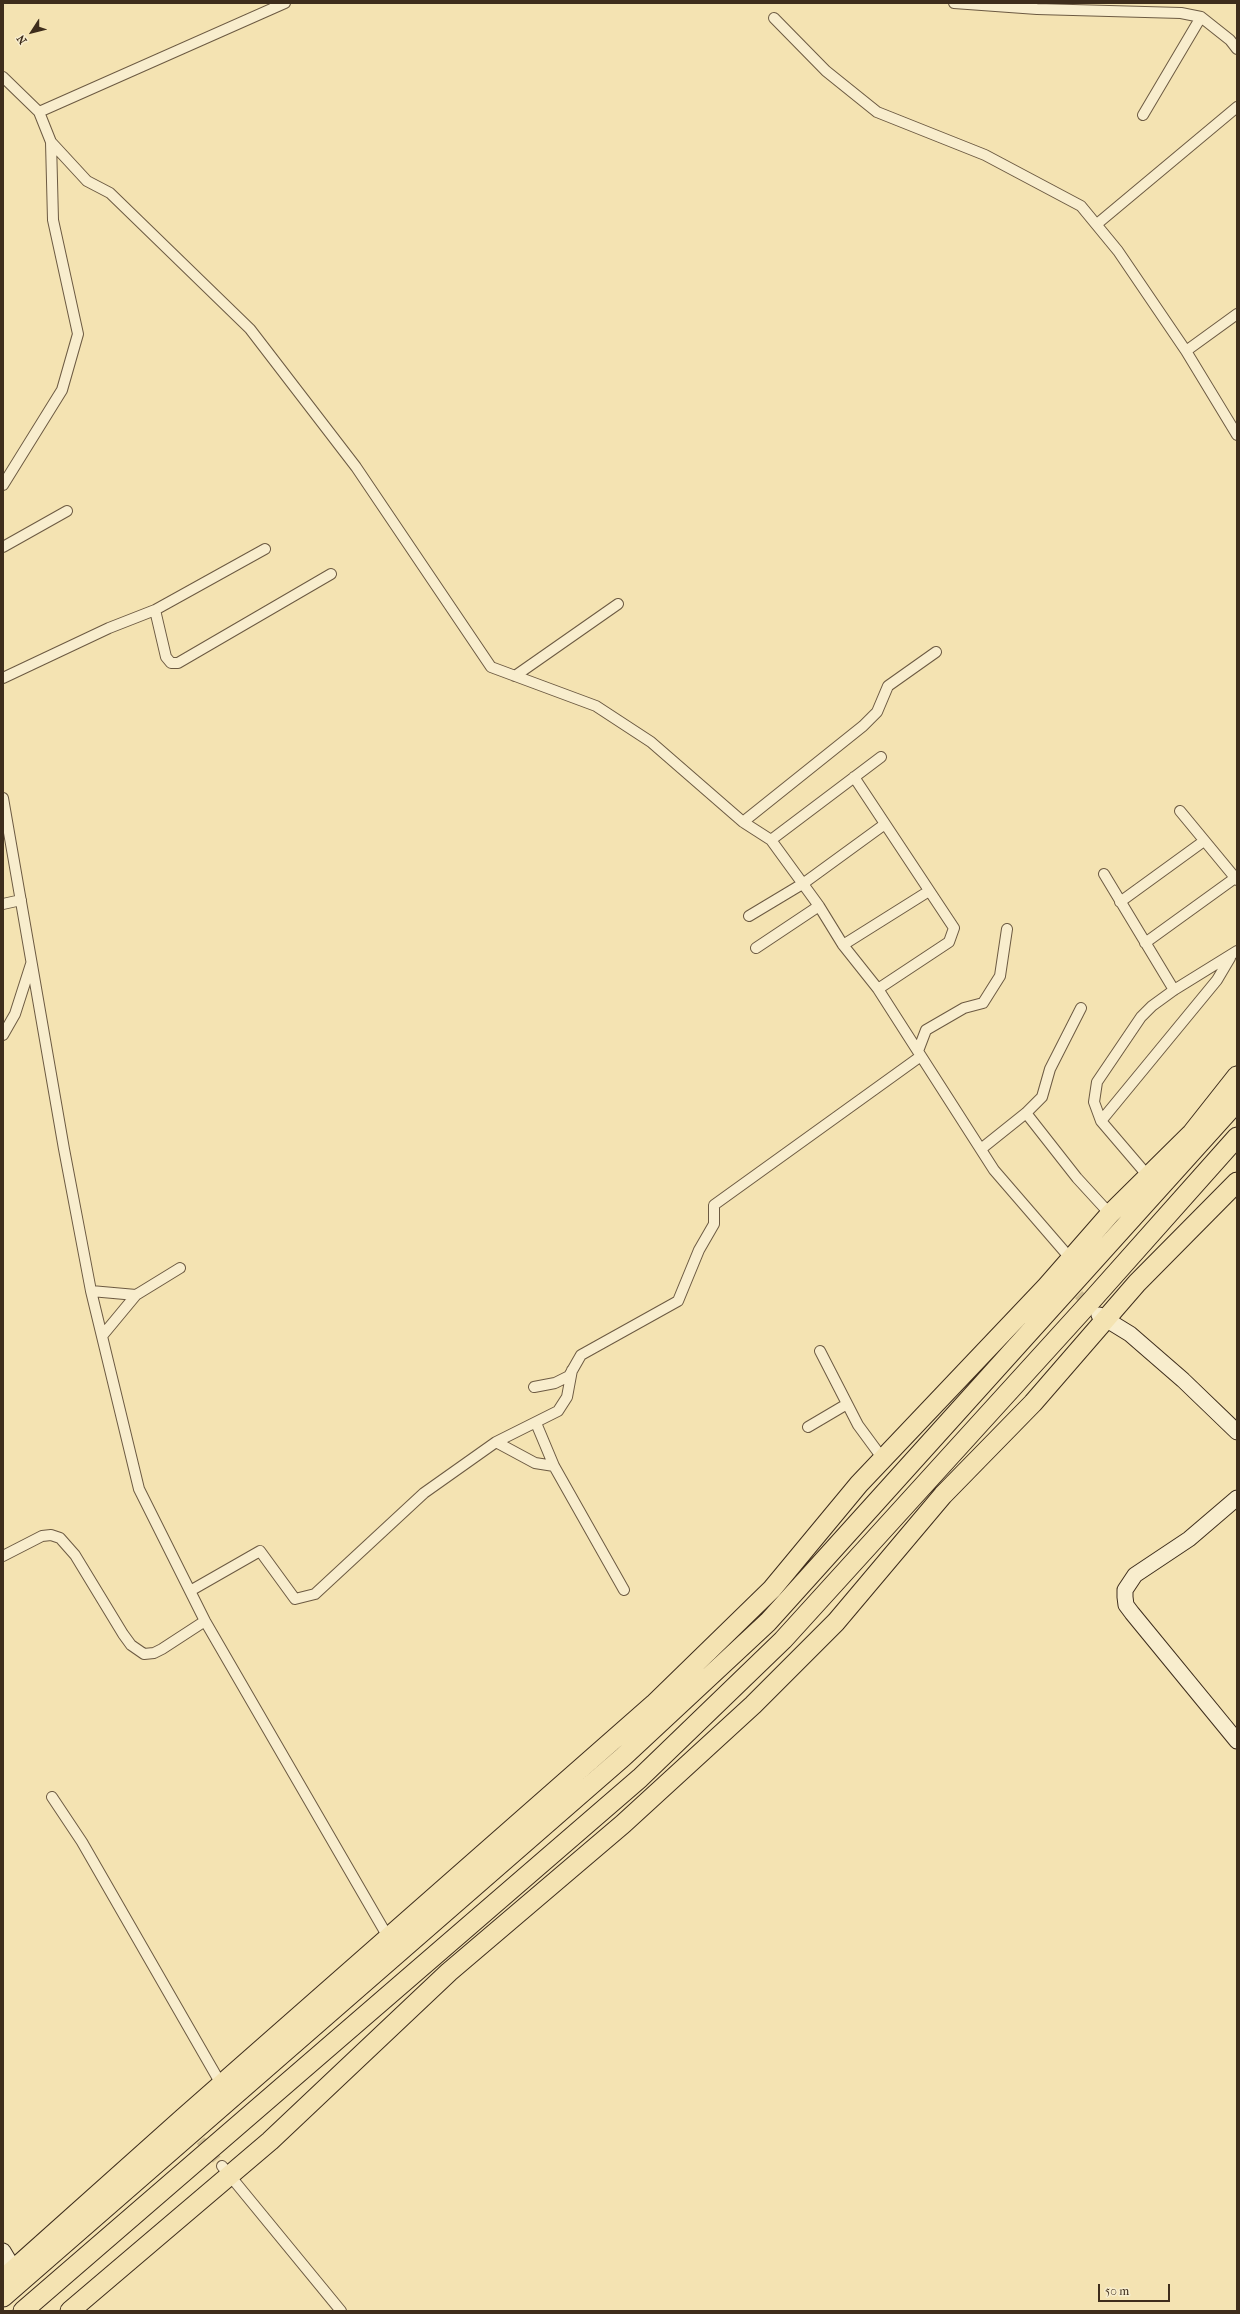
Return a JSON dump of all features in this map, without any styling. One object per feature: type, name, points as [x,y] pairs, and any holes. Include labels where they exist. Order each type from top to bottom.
[{"type":"highway","points":[[9,2275],[186,2122],[221,2084],[552,1794],[671,1687],[772,1589],[883,1459],[1060,1277],[1070,1258],[1110,1214],[1192,1133],[1237,1076]]},
{"type":"highway","points":[[3,2298],[622,1757],[768,1622],[1237,1102]]},
{"type":"highway","points":[[23,2311],[640,1778],[783,1640],[1087,1306],[1237,1137]]},
{"type":"highway","points":[[70,2311],[226,2171],[270,2141],[449,1972],[624,1824],[753,1705],[825,1633],[943,1495],[1033,1403],[1103,1316],[1237,1182]]},
{"type":"highway","points":[[483,1914],[497,1932]]},
{"type":"street","points":[[39,112],[285,3]]},
{"type":"street","points":[[954,3],[1070,6],[1163,11],[1201,17],[1230,40],[1237,50]]},
{"type":"street","points":[[1143,115],[1201,17]]},
{"type":"street","points":[[774,18],[826,70],[877,112],[984,155],[1081,206],[1118,251],[1186,351],[1237,435]]},
{"type":"street","points":[[3,77],[28,99],[39,112],[51,142],[53,220],[78,334],[62,390],[3,485]]},
{"type":"street","points":[[1097,224],[1237,107]]},
{"type":"street","points":[[51,142],[87,181],[110,193],[250,329],[356,467],[491,667],[596,706],[651,742],[743,822],[771,840],[820,906],[842,945],[878,989],[994,1170],[1070,1258]]},
{"type":"street","points":[[1186,351],[1237,314]]},
{"type":"street","points":[[3,547],[67,511]]},
{"type":"street","points":[[3,678],[109,628],[155,610],[265,549]]},
{"type":"street","points":[[155,610],[166,657],[172,663],[178,664],[331,574]]},
{"type":"street","points":[[515,676],[618,604]]},
{"type":"street","points":[[743,822],[863,726],[877,712],[884,691],[888,686],[936,652]]},
{"type":"street","points":[[771,840],[881,757]]},
{"type":"street","points":[[854,777],[954,928],[949,942],[878,989]]},
{"type":"street","points":[[3,798],[91,1291],[139,1489],[205,1621],[388,1937]]},
{"type":"street","points":[[1145,943],[1236,879],[1180,811]]},
{"type":"street","points":[[748,916],[804,883],[885,824]]},
{"type":"street","points":[[1120,902],[1204,841]]},
{"type":"street","points":[[1104,874],[1174,990]]},
{"type":"street","points":[[842,945],[930,891]]},
{"type":"street","points":[[3,904],[21,900]]},
{"type":"street","points":[[756,948],[820,906]]},
{"type":"street","points":[[534,1388],[555,1383],[569,1376],[581,1355],[678,1301],[699,1250],[714,1224],[714,1205],[919,1054],[926,1030],[964,1008],[983,1003],[1000,976],[1007,929]]},
{"type":"street","points":[[1148,1176],[1101,1121],[1094,1102],[1097,1082],[1141,1017],[1174,990],[1234,954]]},
{"type":"street","points":[[1101,1121],[1217,980],[1234,954]]},
{"type":"street","points":[[3,1035],[15,1014],[32,962]]},
{"type":"street","points":[[981,1149],[1026,1113],[1042,1097],[1050,1069],[1081,1008]]},
{"type":"street","points":[[1026,1113],[1077,1178],[1110,1214]]},
{"type":"street","points":[[102,1336],[136,1295],[180,1268]]},
{"type":"street","points":[[91,1291],[136,1295]]},
{"type":"street","points":[[1103,1316],[1130,1334],[1183,1380],[1237,1432]]},
{"type":"street","points":[[820,1351],[858,1425],[883,1459]]},
{"type":"street","points":[[190,1591],[260,1551],[294,1598],[315,1594],[424,1493],[496,1442],[536,1423],[558,1410],[567,1397],[572,1370]]},
{"type":"street","points":[[808,1427],[847,1404]]},
{"type":"street","points":[[536,1423],[554,1466],[624,1590]]},
{"type":"street","points":[[496,1442],[535,1463],[554,1466]]},
{"type":"street","points":[[1237,1498],[1189,1539],[1135,1575],[1125,1590],[1126,1605],[1237,1742]]},
{"type":"street","points":[[3,1556],[42,1536],[51,1535],[60,1538],[75,1555],[123,1634],[135,1648],[144,1654],[154,1653],[162,1649],[205,1621]]},
{"type":"street","points":[[52,1797],[82,1842],[221,2084]]},
{"type":"street","points":[[226,2171],[341,2311]]},
{"type":"street","points":[[3,2251],[9,2275]]},
{"type":"tunnel","points":[[1068,1284],[1091,1307]]},
{"type":"tunnel","points":[[191,2129],[222,2166]]}]
